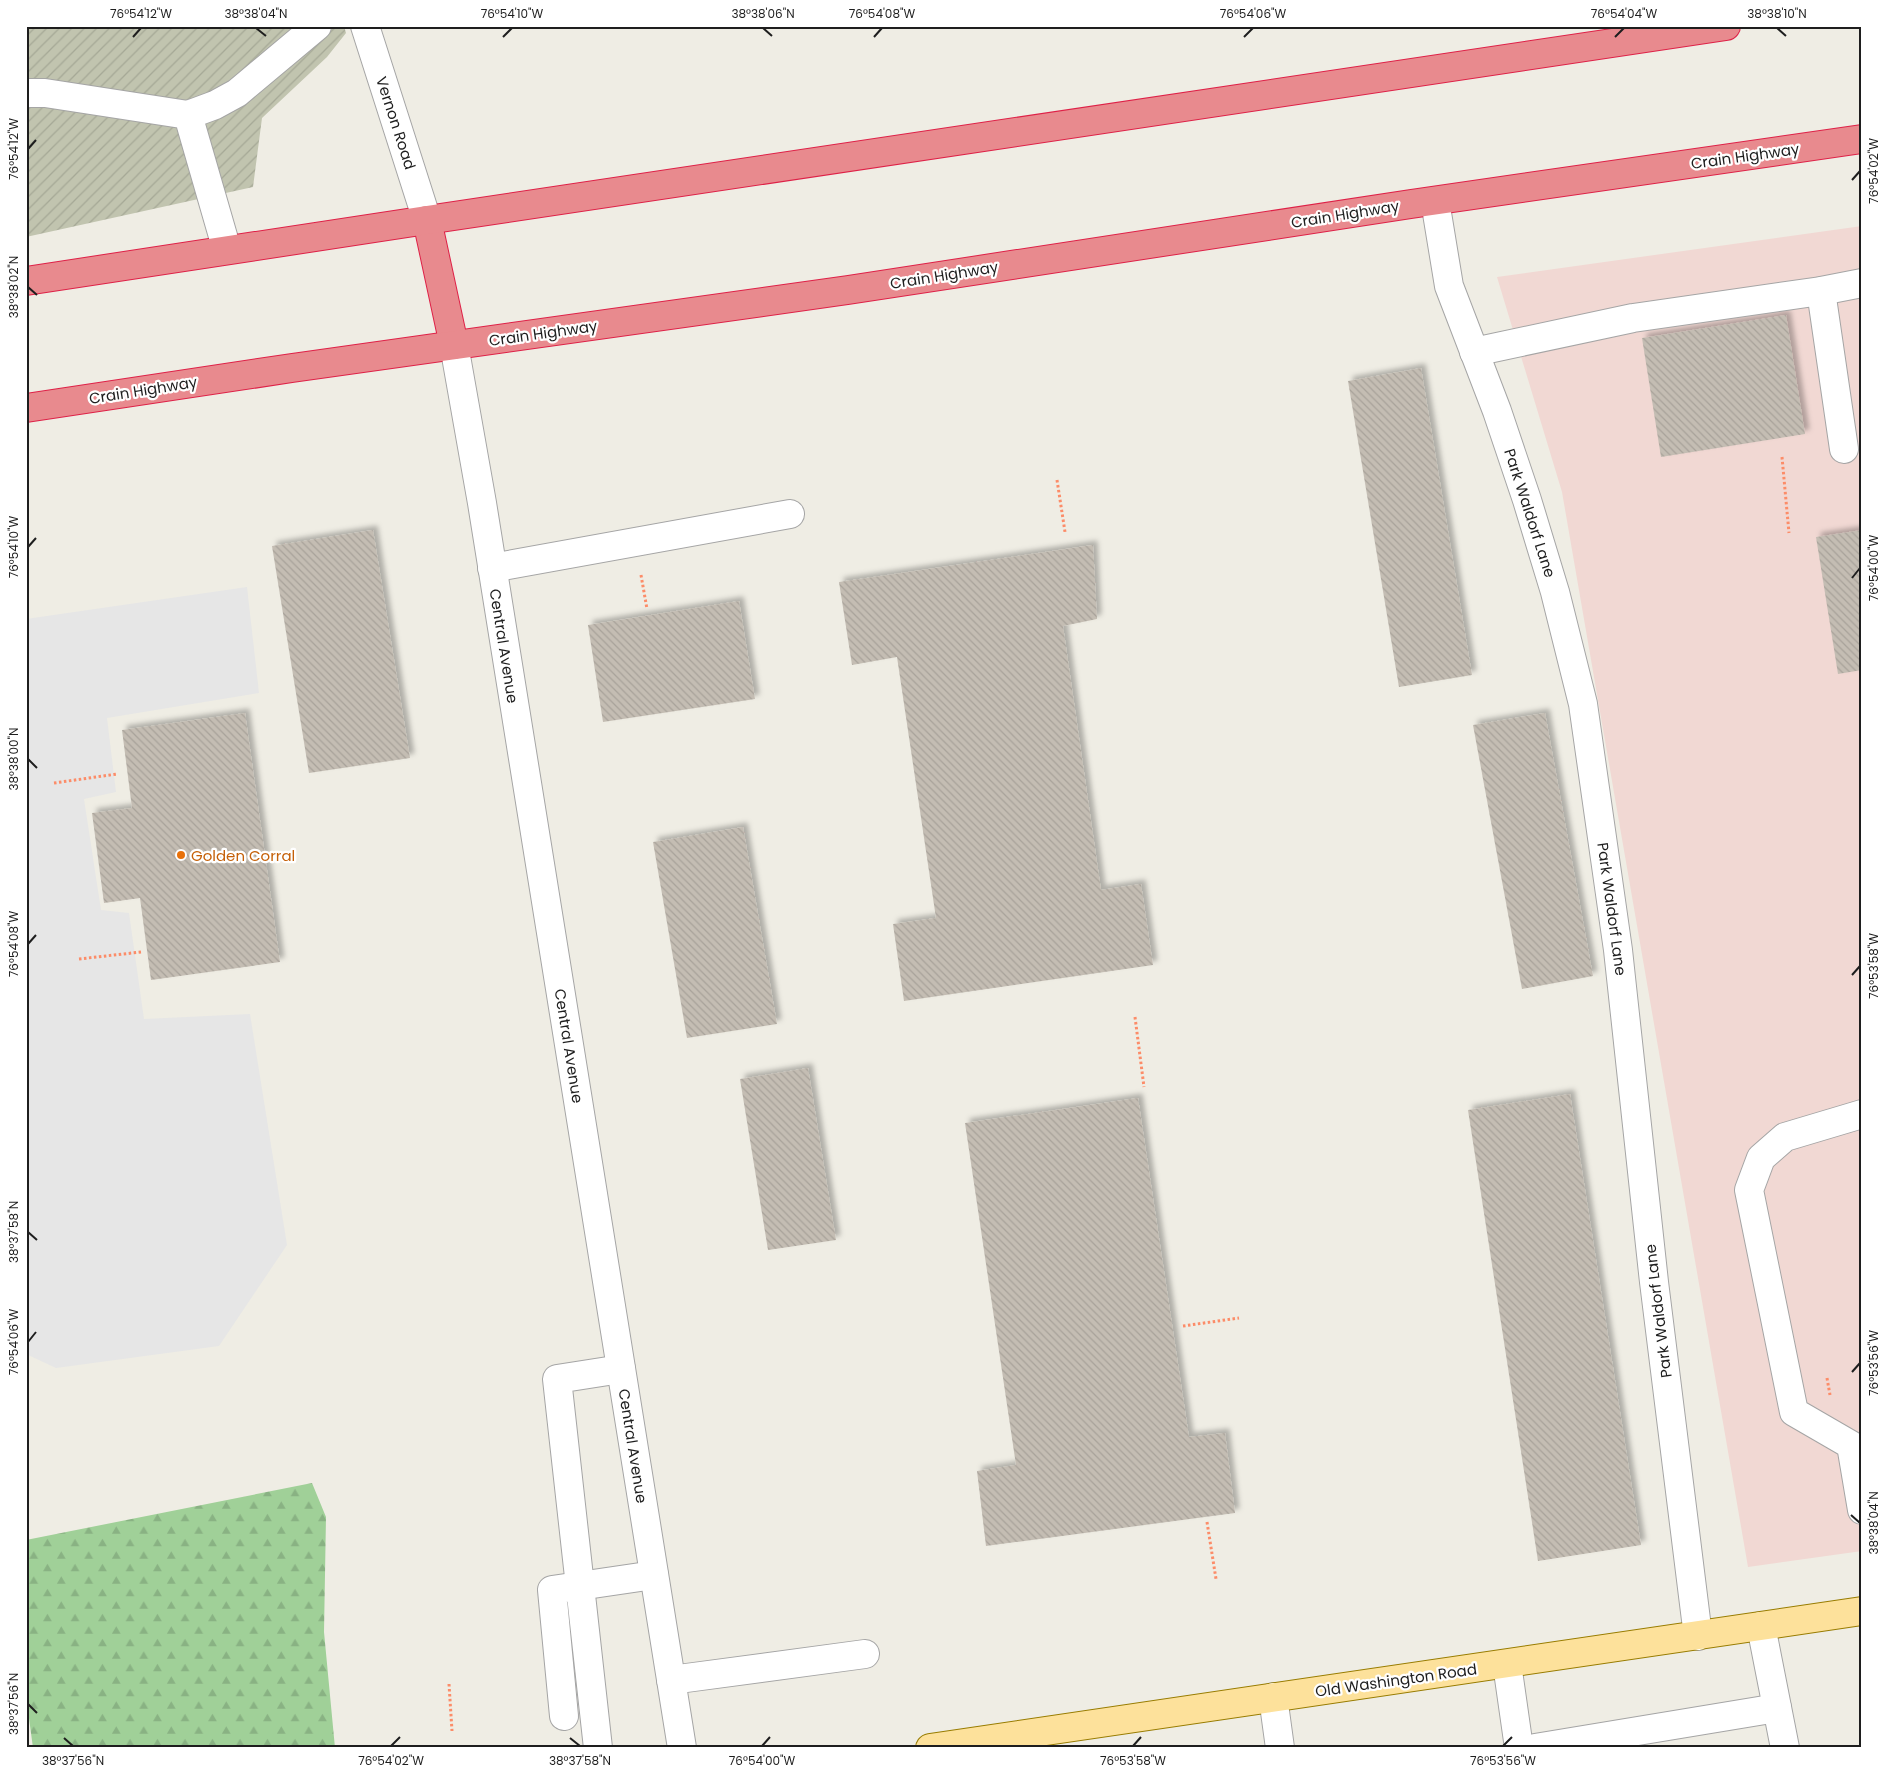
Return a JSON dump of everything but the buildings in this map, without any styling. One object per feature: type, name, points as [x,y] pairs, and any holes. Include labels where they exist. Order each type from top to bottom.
[{"type":"highway","points":[[26,281],[1726,26]]},
{"type":"highway","name":"Crain Highway","points":[[26,408],[454,345],[848,290],[1862,138]]},
{"type":"highway","points":[[427,220],[454,345]]},
{"type":"main road","name":"Old Washington Road","points":[[930,1748],[1862,1611]]},
{"type":"street","points":[[26,93],[45,93],[188,115],[216,105],[237,93],[318,26]]},
{"type":"street","name":"Vernon Road","points":[[365,26],[427,220]]},
{"type":"street","points":[[188,115],[226,250]]},
{"type":"street","name":"Park Waldorf Lane","points":[[1435,201],[1449,286],[1497,411],[1530,509],[1555,592],[1583,704],[1618,950],[1655,1292],[1698,1636]]},
{"type":"street","points":[[1474,352],[1633,318],[1821,291],[1862,283]]},
{"type":"street","points":[[1821,291],[1844,449]]},
{"type":"street","name":"Central Avenue","points":[[454,345],[492,568],[682,1748]]},
{"type":"street","points":[[492,568],[790,514]]},
{"type":"street","points":[[1862,1114],[1785,1137],[1762,1158],[1750,1190],[1794,1412],[1856,1444],[1862,1510]]},
{"type":"street","points":[[598,1748],[557,1379],[621,1369]]},
{"type":"street","points":[[564,1716],[552,1590],[654,1575]]},
{"type":"street","points":[[1761,1626],[1785,1748]]},
{"type":"street","points":[[671,1680],[865,1654]]},
{"type":"street","points":[[1507,1664],[1519,1748]]},
{"type":"street","points":[[1273,1698],[1280,1748]]},
{"type":"street","points":[[1535,1748],[1777,1708]]},
{"type":"path","points":[[1782,457],[1790,533]]},
{"type":"path","points":[[1056,480],[1065,532]]},
{"type":"path","points":[[54,783],[117,774]]},
{"type":"path","points":[[79,959],[141,952]]},
{"type":"path","points":[[1135,1016],[1144,1087]]},
{"type":"path","points":[[1182,1326],[1239,1318]]},
{"type":"path","points":[[1207,1522],[1216,1579]]},
{"type":"path","points":[[449,1684],[452,1732]]},
{"type":"shaded area","points":[[26,26],[344,26],[346,33],[327,57],[262,118],[253,187],[26,237]]},
{"type":"shaded area","points":[[1862,226],[1862,1551],[1748,1567],[1562,492],[1497,277]]},
{"type":"shaded area","points":[[247,587],[259,693],[107,718],[116,792],[84,799],[101,910],[129,913],[144,1019],[250,1014],[287,1245],[219,1346],[56,1368],[26,1354],[26,619]]},
{"type":"green space","points":[[312,1483],[326,1517],[324,1632],[335,1748],[33,1748],[26,1696],[26,1540]]},
{"type":"place","name":"Golden Corral","points":[[181,855]]}]
